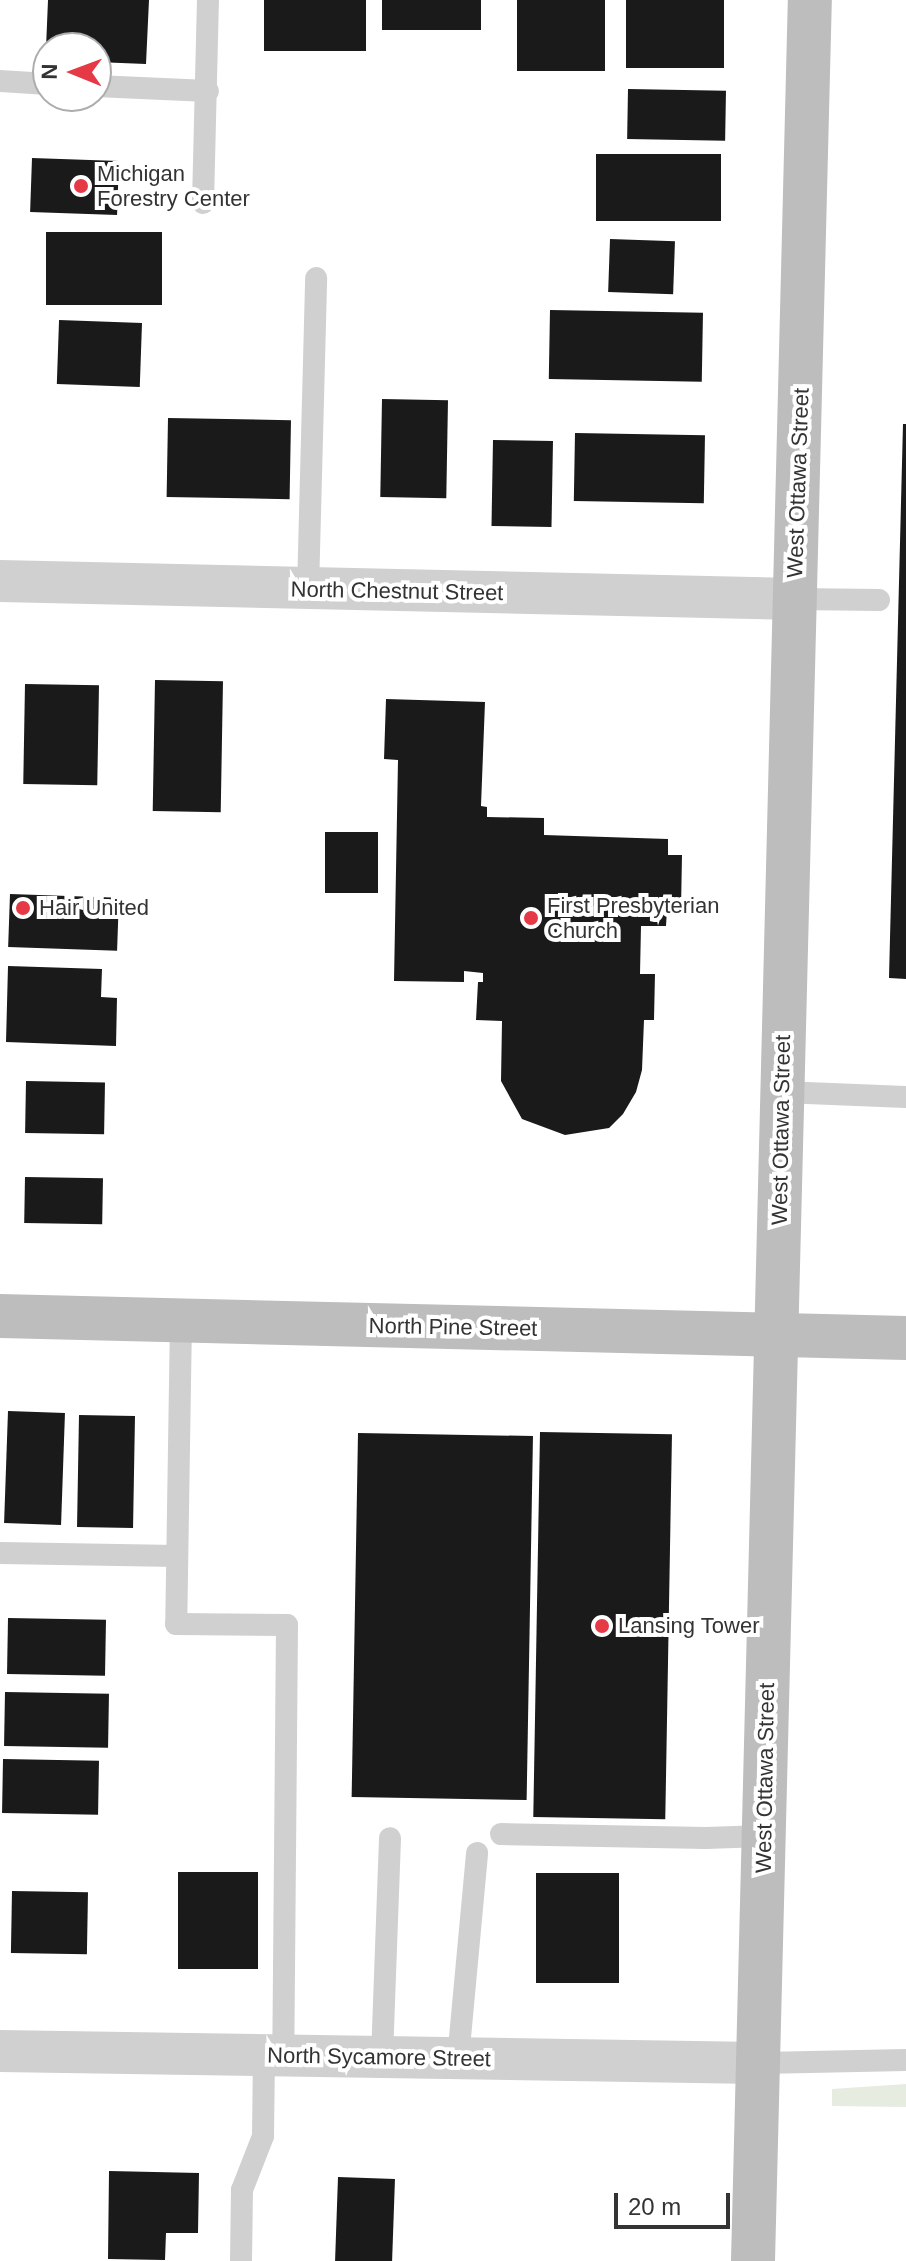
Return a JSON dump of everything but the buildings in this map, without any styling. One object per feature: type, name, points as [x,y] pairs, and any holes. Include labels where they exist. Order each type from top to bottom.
[{"type":"main road","name":"West Ottawa Street","points":[[753,2261],[810,0]]},
{"type":"main road","name":"North Pine Street","points":[[0,1316],[906,1338]]},
{"type":"street","name":"North Chestnut Street","points":[[0,581],[795,599]]},
{"type":"street","name":"North Sycamore Street","points":[[0,2051],[757,2063]]},
{"type":"lane","points":[[203,203],[208,0]]},
{"type":"lane","points":[[0,81],[32,83]]},
{"type":"lane","points":[[112,87],[208,91]]},
{"type":"lane","points":[[308,590],[316,278]]},
{"type":"lane","points":[[795,599],[879,600]]},
{"type":"lane","points":[[782,1092],[906,1097]]},
{"type":"lane","points":[[181,1320],[176,1624],[287,1625],[274,2055],[263,2136],[242,2190],[241,2261]]},
{"type":"lane","points":[[0,1553],[177,1556]]},
{"type":"lane","points":[[501,1834],[763,1836]]},
{"type":"lane","points":[[382,2057],[390,1838]]},
{"type":"lane","points":[[458,2059],[477,1853]]},
{"type":"lane","points":[[757,2063],[906,2060]]},
{"type":"shaded area","points":[[906,2084],[906,2107],[832,2106],[832,2089]]},
{"type":"place","name":"Michigan Forestry Center","points":[[81,186]]},
{"type":"place","name":"Hair United","points":[[23,908]]},
{"type":"place","name":"First Presbyterian Church","points":[[531,918]]},
{"type":"place","name":"Lansing Tower","points":[[602,1626]]}]
